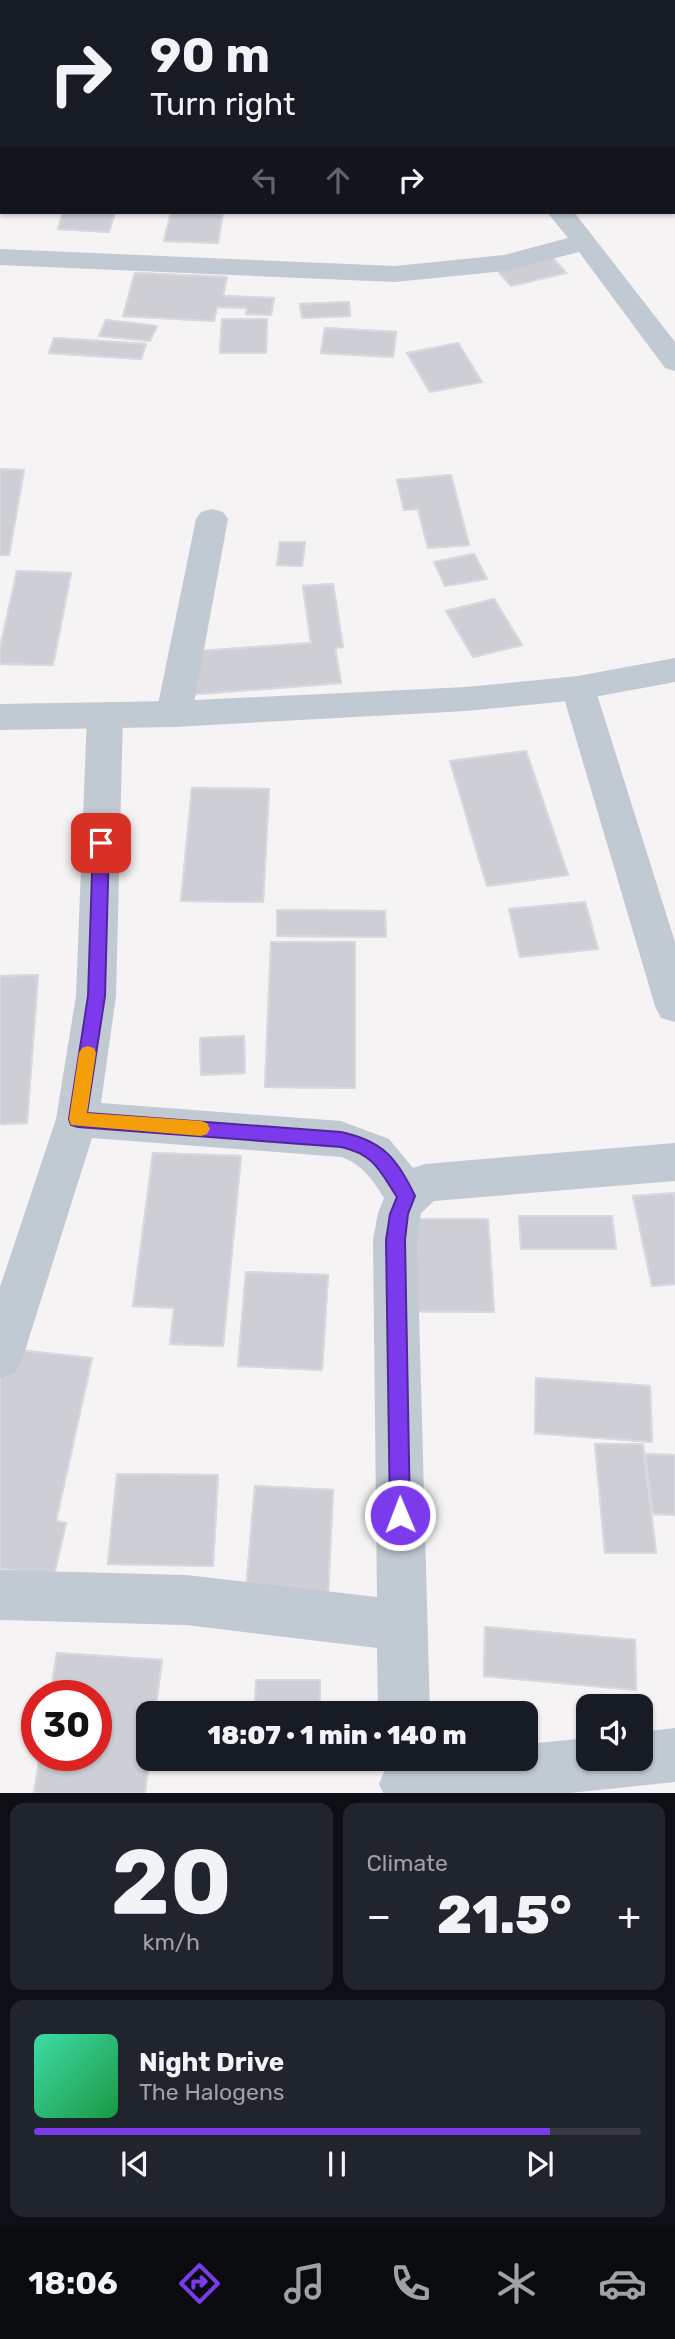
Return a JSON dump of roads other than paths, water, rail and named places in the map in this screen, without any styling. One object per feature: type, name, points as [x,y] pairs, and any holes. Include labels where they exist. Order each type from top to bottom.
[{"type":"street","points":[[562,214],[586,242],[675,362]]},
{"type":"street","points":[[0,257],[395,274],[505,263],[586,242]]},
{"type":"street","points":[[174,714],[212,519]]},
{"type":"street","points":[[0,717],[174,714],[466,699],[578,688],[675,670]]},
{"type":"street","points":[[578,688],[675,1006]]},
{"type":"street","points":[[0,1357],[78,1119],[96,996],[105,715]]},
{"type":"street","points":[[78,1119],[341,1139],[359,1143],[381,1157],[406,1196]]},
{"type":"street","points":[[404,1701],[395,1240],[399,1214],[406,1196],[425,1183],[675,1162]]},
{"type":"street","points":[[0,1595],[186,1600],[401,1625]]},
{"type":"street","points":[[405,1779],[675,1755]]}]
